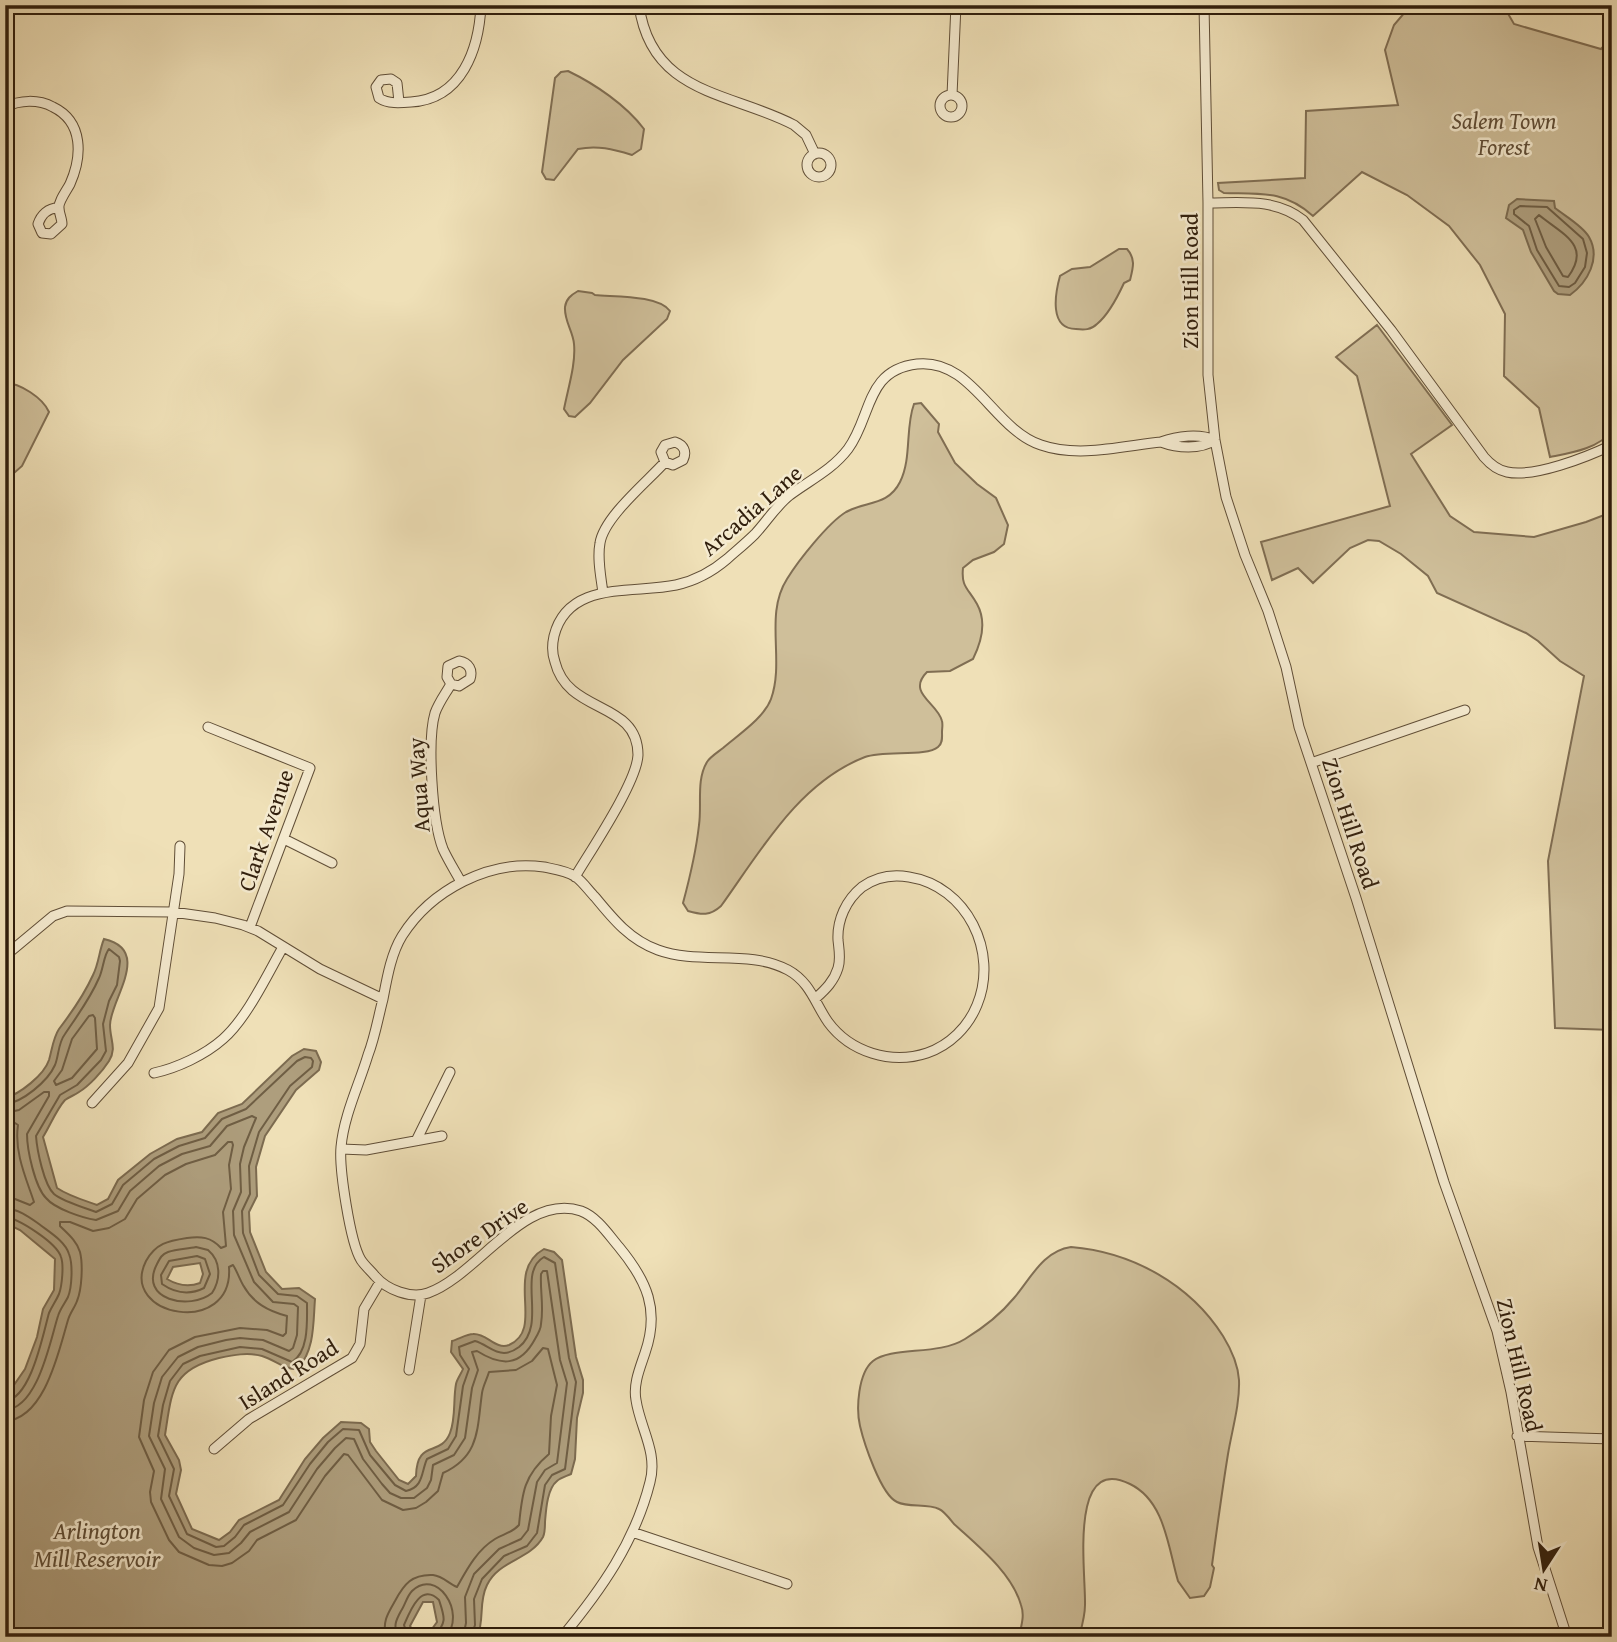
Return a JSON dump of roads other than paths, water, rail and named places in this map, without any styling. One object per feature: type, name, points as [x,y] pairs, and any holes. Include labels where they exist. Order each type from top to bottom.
[{"type":"street","points":[[399,102],[425,100],[442,93],[456,82],[466,68],[472,52],[481,5]]},
{"type":"street","points":[[639,5],[653,45],[674,72],[703,90],[794,125],[806,135],[815,154]]},
{"type":"street","points":[[952,95],[956,5]]},
{"type":"street","points":[[980,5],[1042,9],[1156,9],[1193,5]]},
{"type":"street","name":"Zion Hill Road","points":[[1204,5],[1209,203],[1207,366],[1215,440],[1226,496],[1245,555],[1268,611],[1286,667],[1299,727],[1356,898],[1444,1182],[1497,1331],[1511,1392],[1538,1547],[1567,1637]]},
{"type":"street","points":[[5,107],[36,101],[58,110],[72,125],[79,146],[79,160],[58,208]]},
{"type":"street","points":[[1209,203],[1273,204],[1288,209],[1303,220],[1391,330],[1484,457],[1497,468],[1514,473],[1530,471],[1577,460],[1612,444]]},
{"type":"street","name":"Arcadia Lane","points":[[575,877],[629,785],[638,755],[636,741],[629,727],[619,717],[575,694],[564,684],[556,670],[552,653],[559,622],[569,608],[580,600],[603,593],[677,585],[721,564],[755,534],[789,495],[835,464],[849,448],[859,430],[877,385],[896,370],[930,363],[953,371],[1018,434],[1042,446],[1081,451],[1161,442],[1173,438],[1206,437],[1215,440]]},
{"type":"street","points":[[603,593],[599,552],[602,533],[611,519],[665,462]]},
{"type":"street","name":"Aqua Way","points":[[451,684],[439,705],[432,730],[433,773],[443,849],[461,882]]},
{"type":"street","points":[[1311,763],[1465,710]]},
{"type":"street","name":"Clark Avenue","points":[[208,727],[310,768],[250,927]]},
{"type":"street","points":[[284,839],[332,863]]},
{"type":"street","points":[[92,1103],[128,1063],[159,1008],[179,874],[180,846]]},
{"type":"street","name":"Shore Drive","points":[[562,1637],[590,1603],[623,1555],[650,1482],[653,1465],[651,1448],[636,1399],[636,1382],[651,1334],[652,1316],[646,1290],[634,1266],[597,1221],[583,1212],[565,1208],[548,1210],[517,1227],[444,1284],[421,1294],[411,1296],[380,1282],[361,1260],[351,1235],[341,1149],[344,1130],[370,1051],[390,967],[402,937],[434,900],[461,882],[494,870],[528,866],[552,869],[575,877]]},
{"type":"street","points":[[575,877],[617,924],[646,945],[680,956],[750,960],[780,966],[797,976],[816,998],[834,1029],[856,1047],[873,1054],[892,1057],[911,1057],[929,1052],[953,1038],[967,1024],[982,990],[984,972],[983,950],[977,931],[953,898],[933,884],[905,876],[874,880],[857,892],[844,908],[838,928],[838,967],[829,986],[816,998]]},
{"type":"street","points":[[5,956],[46,921],[60,913],[173,912],[215,918],[250,927],[320,969],[383,999]]},
{"type":"street","points":[[154,1073],[188,1061],[223,1039],[244,1013],[283,947]]},
{"type":"street","points":[[417,1139],[450,1072]]},
{"type":"street","points":[[341,1149],[366,1150],[442,1136]]},
{"type":"street","name":"Island Road","points":[[214,1449],[249,1419],[352,1358],[360,1344],[364,1309],[380,1282]]},
{"type":"street","points":[[409,1370],[421,1294]]},
{"type":"street","points":[[1517,1436],[1612,1438]]},
{"type":"street","points":[[632,1532],[787,1584]]},
{"type":"water","points":[[1517,199],[1554,201],[1555,208],[1589,237],[1594,253],[1591,269],[1570,295],[1554,291],[1531,252],[1523,230],[1506,218],[1509,205]]},
{"type":"water","name":"Arlington Mill Reservoir","points":[[104,939],[118,945],[126,954],[127,964],[110,1025],[113,1048],[111,1056],[103,1070],[91,1082],[65,1100],[43,1137],[57,1188],[62,1191],[97,1205],[108,1199],[118,1180],[150,1154],[177,1139],[202,1132],[218,1113],[242,1104],[292,1056],[304,1049],[316,1051],[321,1062],[319,1070],[296,1090],[265,1136],[256,1167],[257,1196],[249,1212],[250,1232],[266,1272],[282,1289],[299,1288],[315,1299],[308,1353],[298,1369],[257,1355],[219,1358],[191,1369],[177,1384],[165,1435],[179,1460],[181,1470],[176,1494],[192,1529],[219,1540],[230,1532],[239,1520],[279,1500],[305,1459],[341,1422],[361,1423],[369,1429],[370,1442],[376,1451],[399,1480],[408,1484],[416,1476],[420,1457],[441,1445],[452,1427],[456,1384],[463,1369],[451,1352],[452,1341],[478,1334],[499,1345],[509,1345],[519,1337],[524,1326],[526,1271],[532,1259],[544,1249],[554,1252],[562,1260],[576,1357],[583,1380],[577,1418],[575,1459],[571,1474],[558,1480],[551,1489],[543,1537],[530,1551],[499,1570],[487,1585],[477,1637],[5,1637],[5,1398],[25,1369],[37,1337],[43,1309],[54,1290],[55,1259],[20,1230],[5,1223],[5,1098],[31,1083],[46,1066],[57,1033],[93,975]],"holes":[[[200,1263],[203,1274],[200,1283],[183,1285],[167,1279],[173,1267]],[[423,1602],[433,1602],[437,1622],[429,1633],[415,1634],[410,1626]]]},
{"type":"park label","name":"Salem Town Forest","points":[[1504,133]]}]
